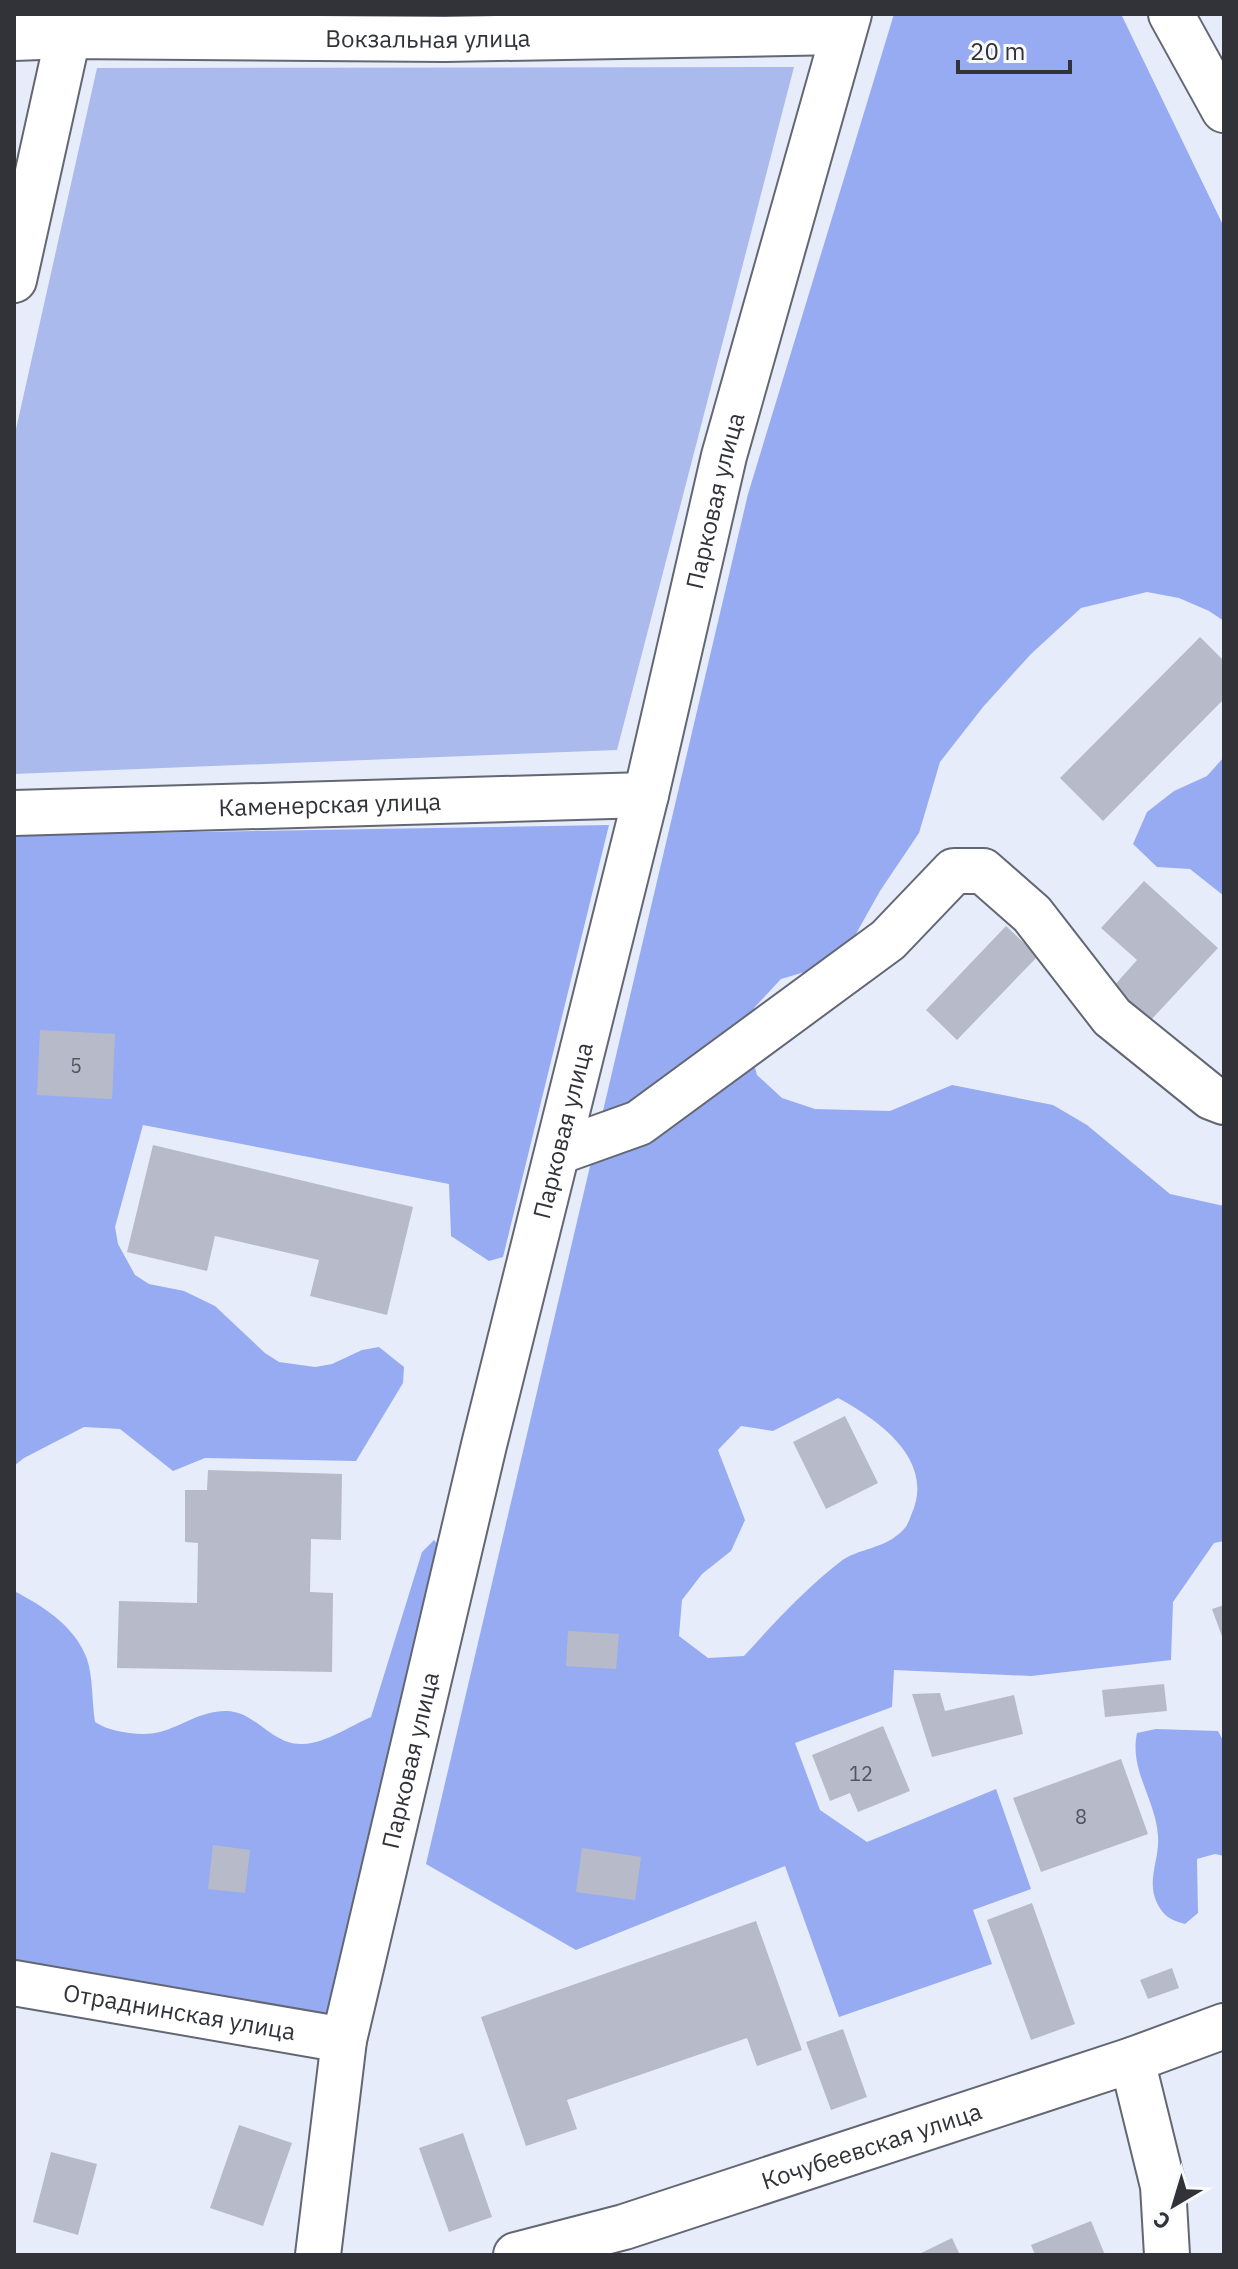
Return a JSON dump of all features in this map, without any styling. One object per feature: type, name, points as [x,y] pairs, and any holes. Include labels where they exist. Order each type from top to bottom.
[{"type":"street","points":[[1171,14],[1224,110]]},
{"type":"street","name":"Вокзальная улица","points":[[14,38],[70,25],[445,39],[846,23]]},
{"type":"street","name":"Парковая улица","points":[[318,2255],[344,2040],[484,1445],[646,795],[724,456],[846,23]]},
{"type":"street","points":[[14,280],[70,25]]},
{"type":"street","name":"Каменерская улица","points":[[14,813],[646,795]]},
{"type":"street","points":[[558,1152],[639,1123],[888,940],[954,871],[983,871],[1032,914],[1112,1017],[1211,1097],[1224,1102]]},
{"type":"street","name":"Отраднинская улица","points":[[14,1983],[344,2040]]},
{"type":"street","name":"Кочубеевская улица","points":[[516,2255],[629,2241],[1224,2026]]},
{"type":"street","points":[[1132,2060],[1163,2186],[1167,2255]]},
{"type":"shaded area","points":[[894,14],[1121,14],[1224,227],[1224,621],[1179,598],[1147,592],[1081,608],[1031,654],[983,707],[940,762],[919,833],[880,891],[847,950],[815,969],[781,979],[754,1008],[747,1039],[757,1075],[782,1098],[815,1109],[890,1111],[952,1085],[1053,1105],[1087,1125],[1170,1194],[1224,1206],[1224,1541],[1214,1543],[1173,1602],[1171,1660],[1031,1676],[894,1670],[892,1707],[795,1743],[820,1810],[867,1842],[996,1789],[1031,1889],[973,1910],[992,1964],[839,2017],[785,1866],[576,1950],[426,1864],[748,494]],"holes":[[[838,1398],[885,1430],[910,1459],[916,1476],[917,1494],[907,1526],[888,1541],[840,1562],[802,1595],[744,1656],[708,1658],[679,1636],[682,1600],[702,1574],[731,1551],[745,1520],[718,1450],[741,1426],[773,1431]]]},
{"type":"shaded area","points":[[794,67],[617,750],[14,774],[14,438],[97,68]]},
{"type":"shaded area","points":[[1224,757],[1224,896],[1190,869],[1157,867],[1133,844],[1147,812],[1174,791],[1207,776]]},
{"type":"shaded area","points":[[609,825],[503,1257],[489,1261],[451,1236],[449,1184],[143,1125],[115,1227],[118,1244],[135,1275],[149,1284],[184,1291],[215,1306],[265,1353],[279,1362],[315,1367],[379,1347],[404,1367],[403,1383],[356,1461],[205,1458],[173,1471],[120,1429],[84,1427],[14,1466],[14,835]]},
{"type":"shaded area","points":[[434,1540],[445,1553],[328,2021],[14,1960],[14,1591],[57,1618],[82,1647],[90,1674],[95,1722],[101,1726],[126,1733],[153,1733],[208,1713],[225,1711],[245,1716],[282,1740],[312,1743],[371,1717],[422,1552]]},
{"type":"shaded area","points":[[1156,1729],[1218,1731],[1224,1742],[1224,1856],[1215,1854],[1197,1859],[1198,1913],[1185,1924],[1165,1915],[1154,1894],[1158,1836],[1136,1747],[1137,1733]]},
{"type":"building","points":[[418,14],[461,14],[462,25],[418,26]]},
{"type":"building","points":[[1200,637],[1224,661],[1224,699],[1103,821],[1060,778]]},
{"type":"building","points":[[1144,881],[1218,948],[1150,1021],[1113,987],[1137,960],[1101,928]]},
{"type":"building","points":[[1006,926],[1038,956],[957,1040],[926,1010]]},
{"type":"building","points":[[40,1030],[115,1034],[112,1099],[37,1095]]},
{"type":"building","points":[[153,1145],[413,1207],[387,1315],[310,1296],[319,1260],[215,1236],[207,1271],[127,1252]]},
{"type":"building","points":[[845,1416],[878,1483],[826,1509],[793,1442]]},
{"type":"building","points":[[208,1470],[342,1474],[341,1540],[311,1539],[310,1592],[333,1593],[332,1672],[117,1668],[119,1601],[197,1603],[198,1543],[185,1542],[185,1490],[207,1490]]},
{"type":"building","points":[[1224,1605],[1224,1642],[1212,1609]]},
{"type":"building","points":[[568,1631],[619,1634],[616,1669],[566,1666]]},
{"type":"building","points":[[1164,1684],[1167,1711],[1105,1717],[1102,1690]]},
{"type":"building","points":[[940,1693],[945,1711],[1014,1695],[1023,1734],[932,1757],[912,1694]]},
{"type":"building","points":[[883,1726],[910,1791],[858,1812],[850,1793],[830,1801],[812,1755]]},
{"type":"building","points":[[1121,1759],[1148,1834],[1041,1872],[1013,1798]]},
{"type":"building","points":[[213,1845],[250,1850],[245,1893],[208,1889]]},
{"type":"building","points":[[582,1848],[641,1857],[635,1900],[576,1892]]},
{"type":"building","points":[[1032,1903],[1075,2024],[1031,2040],[987,1920]]},
{"type":"building","points":[[756,1921],[802,2050],[757,2066],[747,2038],[567,2100],[577,2129],[526,2146],[481,2017]]},
{"type":"building","points":[[1172,1968],[1179,1988],[1148,1999],[1140,1980]]},
{"type":"building","points":[[843,2029],[867,2097],[831,2110],[806,2042]]},
{"type":"building","points":[[239,2125],[292,2143],[263,2226],[210,2208]]},
{"type":"building","points":[[463,2133],[492,2217],[449,2232],[419,2148]]},
{"type":"building","points":[[51,2152],[97,2164],[78,2235],[33,2222]]},
{"type":"building","points":[[1091,2221],[1105,2255],[1035,2255],[1031,2245]]},
{"type":"building","points":[[952,2238],[960,2255],[917,2255]]}]
